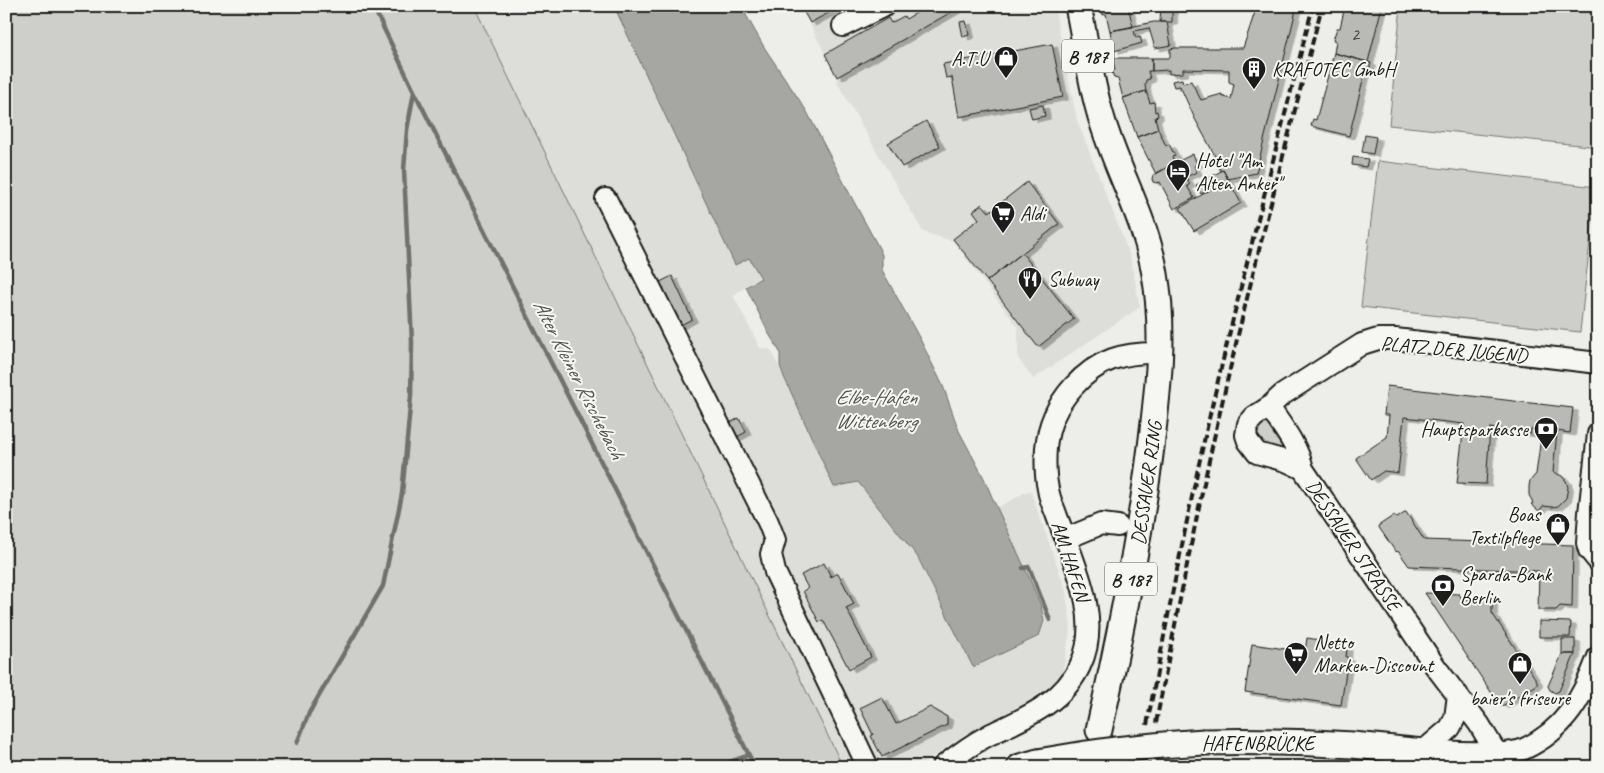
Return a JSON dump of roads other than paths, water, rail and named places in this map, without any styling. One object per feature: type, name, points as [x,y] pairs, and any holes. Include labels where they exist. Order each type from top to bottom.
[{"type":"main road","name":"B 187","points":[[1078,6],[1102,121],[1148,240],[1155,273],[1160,321],[1160,353]]},
{"type":"main road","name":"DESSAUER RING","points":[[1099,730],[1125,610],[1143,509],[1157,403],[1160,353]]},
{"type":"main road","name":"HAFENBRÜCKE","points":[[1029,764],[1107,750],[1204,742],[1287,742],[1473,755],[1501,760]]},
{"type":"street","points":[[843,26],[884,6]]},
{"type":"street","points":[[606,199],[768,522],[775,540],[771,554],[775,572],[868,767]]},
{"type":"street","name":"PLATZ DER JUGEND","points":[[1269,407],[1282,395],[1362,344],[1378,339],[1395,339],[1598,363]]},
{"type":"street","name":"AM HAFEN","points":[[942,767],[973,744],[1027,718],[1050,703],[1062,692],[1081,666],[1089,632],[1088,614],[1081,581],[1048,490],[1045,467],[1047,436],[1052,416],[1063,398],[1081,378],[1098,365],[1107,360],[1126,355],[1160,353]]},
{"type":"street","name":"DESSAUER STRASSE","points":[[1303,468],[1257,453],[1246,435],[1248,424],[1254,417],[1269,407],[1301,457],[1303,468],[1435,666],[1477,721],[1501,760]]},
{"type":"street","points":[[1598,434],[1589,513],[1588,543],[1589,550],[1598,561]]},
{"type":"street","points":[[1065,539],[1102,524],[1118,526]]},
{"type":"street","points":[[1501,760],[1546,735],[1559,724],[1579,701],[1598,657]]},
{"type":"street","points":[[1422,752],[1450,728],[1455,718],[1458,695]]},
{"type":"water","name":"Elbe-Hafen Wittenberg","points":[[614,6],[741,6],[764,47],[806,110],[879,248],[882,255],[882,270],[920,339],[943,386],[959,431],[984,478],[1041,606],[1044,621],[1039,636],[973,667],[917,556],[858,482],[834,487],[784,377],[780,366],[780,352],[746,287],[761,278],[749,258],[735,265]]},
{"type":"waterway","name":"Alter Kleiner Rischebach","points":[[373,6],[755,767]]},
{"type":"waterway","points":[[297,743],[309,713],[383,586],[402,494],[411,396],[412,343],[404,170],[407,130],[414,92]]},
{"type":"waterway","points":[[1023,568],[1029,567],[1050,620]]},
{"type":"waterway","points":[[726,767],[732,761],[749,755]]},
{"type":"railway","points":[[1147,725],[1185,528],[1211,410],[1313,6]]},
{"type":"railway","points":[[1156,723],[1194,528],[1220,412],[1322,6]]},
{"type":"railway","points":[[1149,762],[1149,767]]},
{"type":"place","name":"A.T.U","points":[[1006,79]]},
{"type":"place","name":"KRAFOTEC GmbH","points":[[1254,90]]},
{"type":"place","name":"Hotel \"Am Alten Anker\"","points":[[1178,192]]},
{"type":"place","name":"Aldi","points":[[1003,234]]},
{"type":"place","name":"Subway","points":[[1030,300]]},
{"type":"place","name":"Hauptsparkasse","points":[[1546,450]]},
{"type":"place","name":"Boas Textilpflege","points":[[1558,546]]},
{"type":"place","name":"Sparda-Bank Berlin","points":[[1443,607]]},
{"type":"place","name":"Netto Marken-Discount","points":[[1296,675]]},
{"type":"place","name":"baier's friseure","points":[[1520,685]]}]
